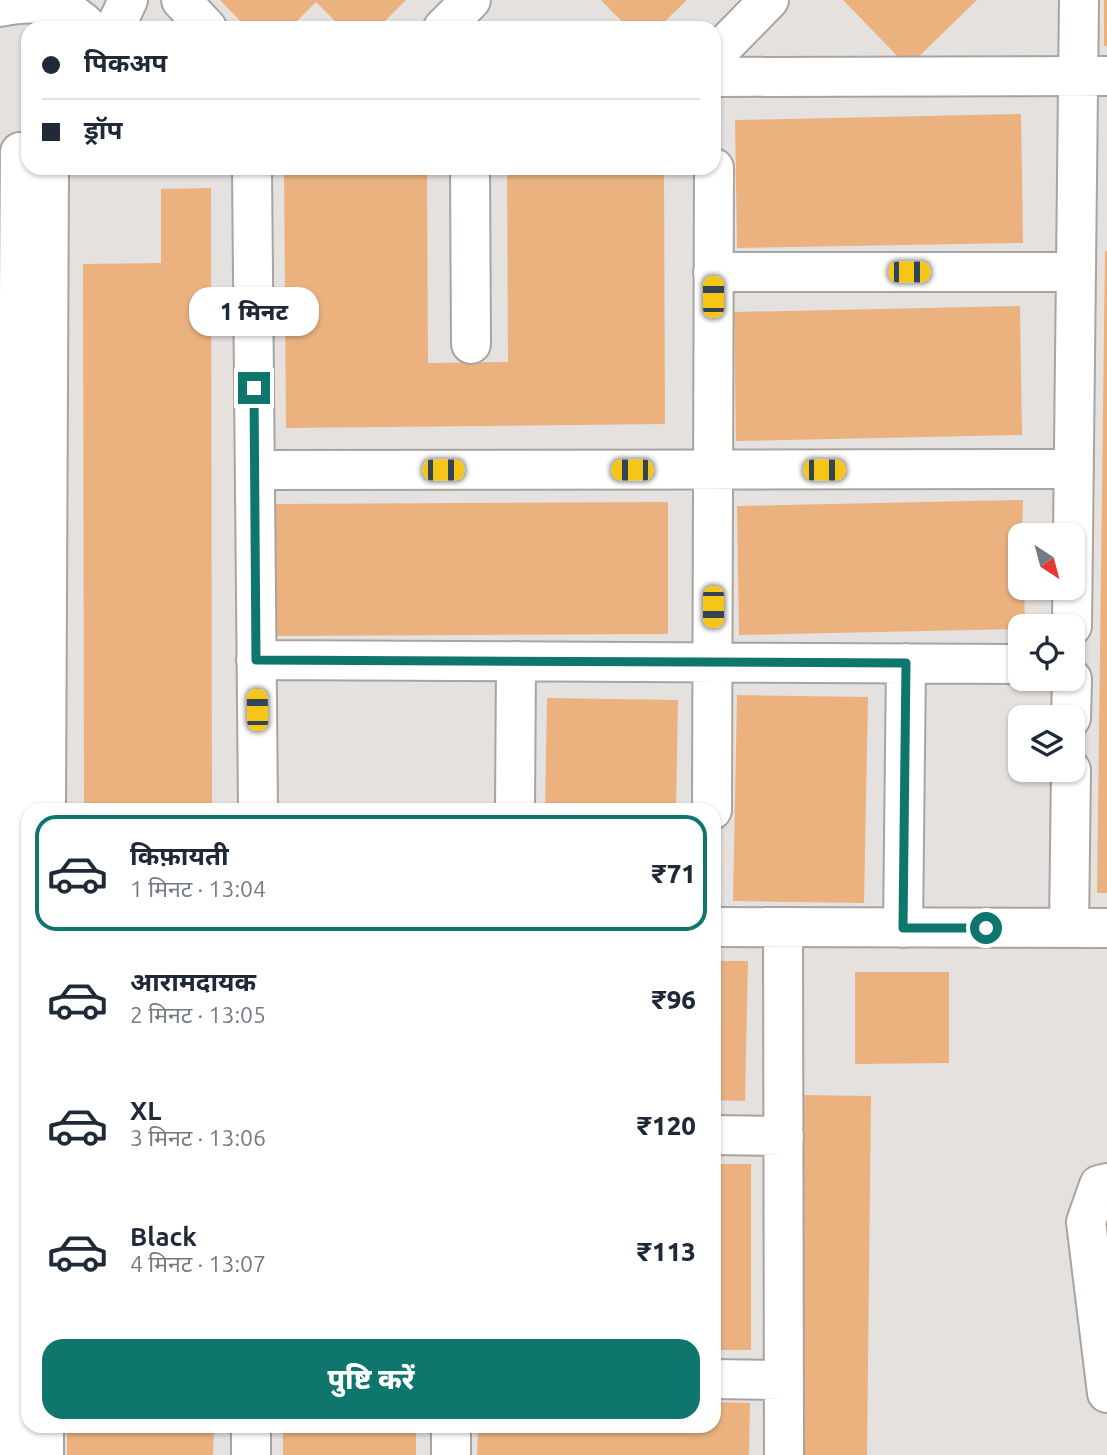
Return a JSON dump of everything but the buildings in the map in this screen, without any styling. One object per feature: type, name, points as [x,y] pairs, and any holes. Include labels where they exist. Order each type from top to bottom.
[{"type":"street","points":[[118,21],[128,0]]},
{"type":"street","points":[[181,0],[200,21]]},
{"type":"street","points":[[450,21],[471,0]]},
{"type":"street","points":[[721,49],[769,0]]},
{"type":"street","points":[[1072,614],[1076,272],[1093,76],[1079,0]]},
{"type":"street","points":[[0,7],[17,1],[49,1],[75,13],[82,21]]},
{"type":"street","points":[[721,76],[1093,76]]},
{"type":"street","points":[[24,175],[27,803]]},
{"type":"street","points":[[252,175],[258,803]]},
{"type":"street","points":[[470,175],[471,344]]},
{"type":"street","points":[[712,803],[713,175]]},
{"type":"street","points":[[713,272],[1076,272]]},
{"type":"street","points":[[254,470],[1074,469]]},
{"type":"street","points":[[256,660],[1008,664]]},
{"type":"street","points":[[515,803],[516,661]]},
{"type":"street","points":[[903,928],[906,663]]},
{"type":"street","points":[[1069,928],[1071,782]]},
{"type":"street","points":[[10,1455],[7,992],[21,925]]},
{"type":"street","points":[[721,927],[1107,928]]},
{"type":"street","points":[[783,927],[784,1455]]},
{"type":"street","points":[[721,1135],[784,1136]]},
{"type":"street","points":[[1107,1183],[1099,1185],[1086,1222],[1107,1394]]},
{"type":"street","points":[[721,1379],[784,1380]]},
{"type":"street","points":[[44,1433],[44,1455]]},
{"type":"street","points":[[251,1433],[251,1455]]},
{"type":"street","points":[[451,1433],[451,1455]]},
{"type":"route","points":[[254,388],[256,660],[906,663],[903,928],[986,928]]}]
